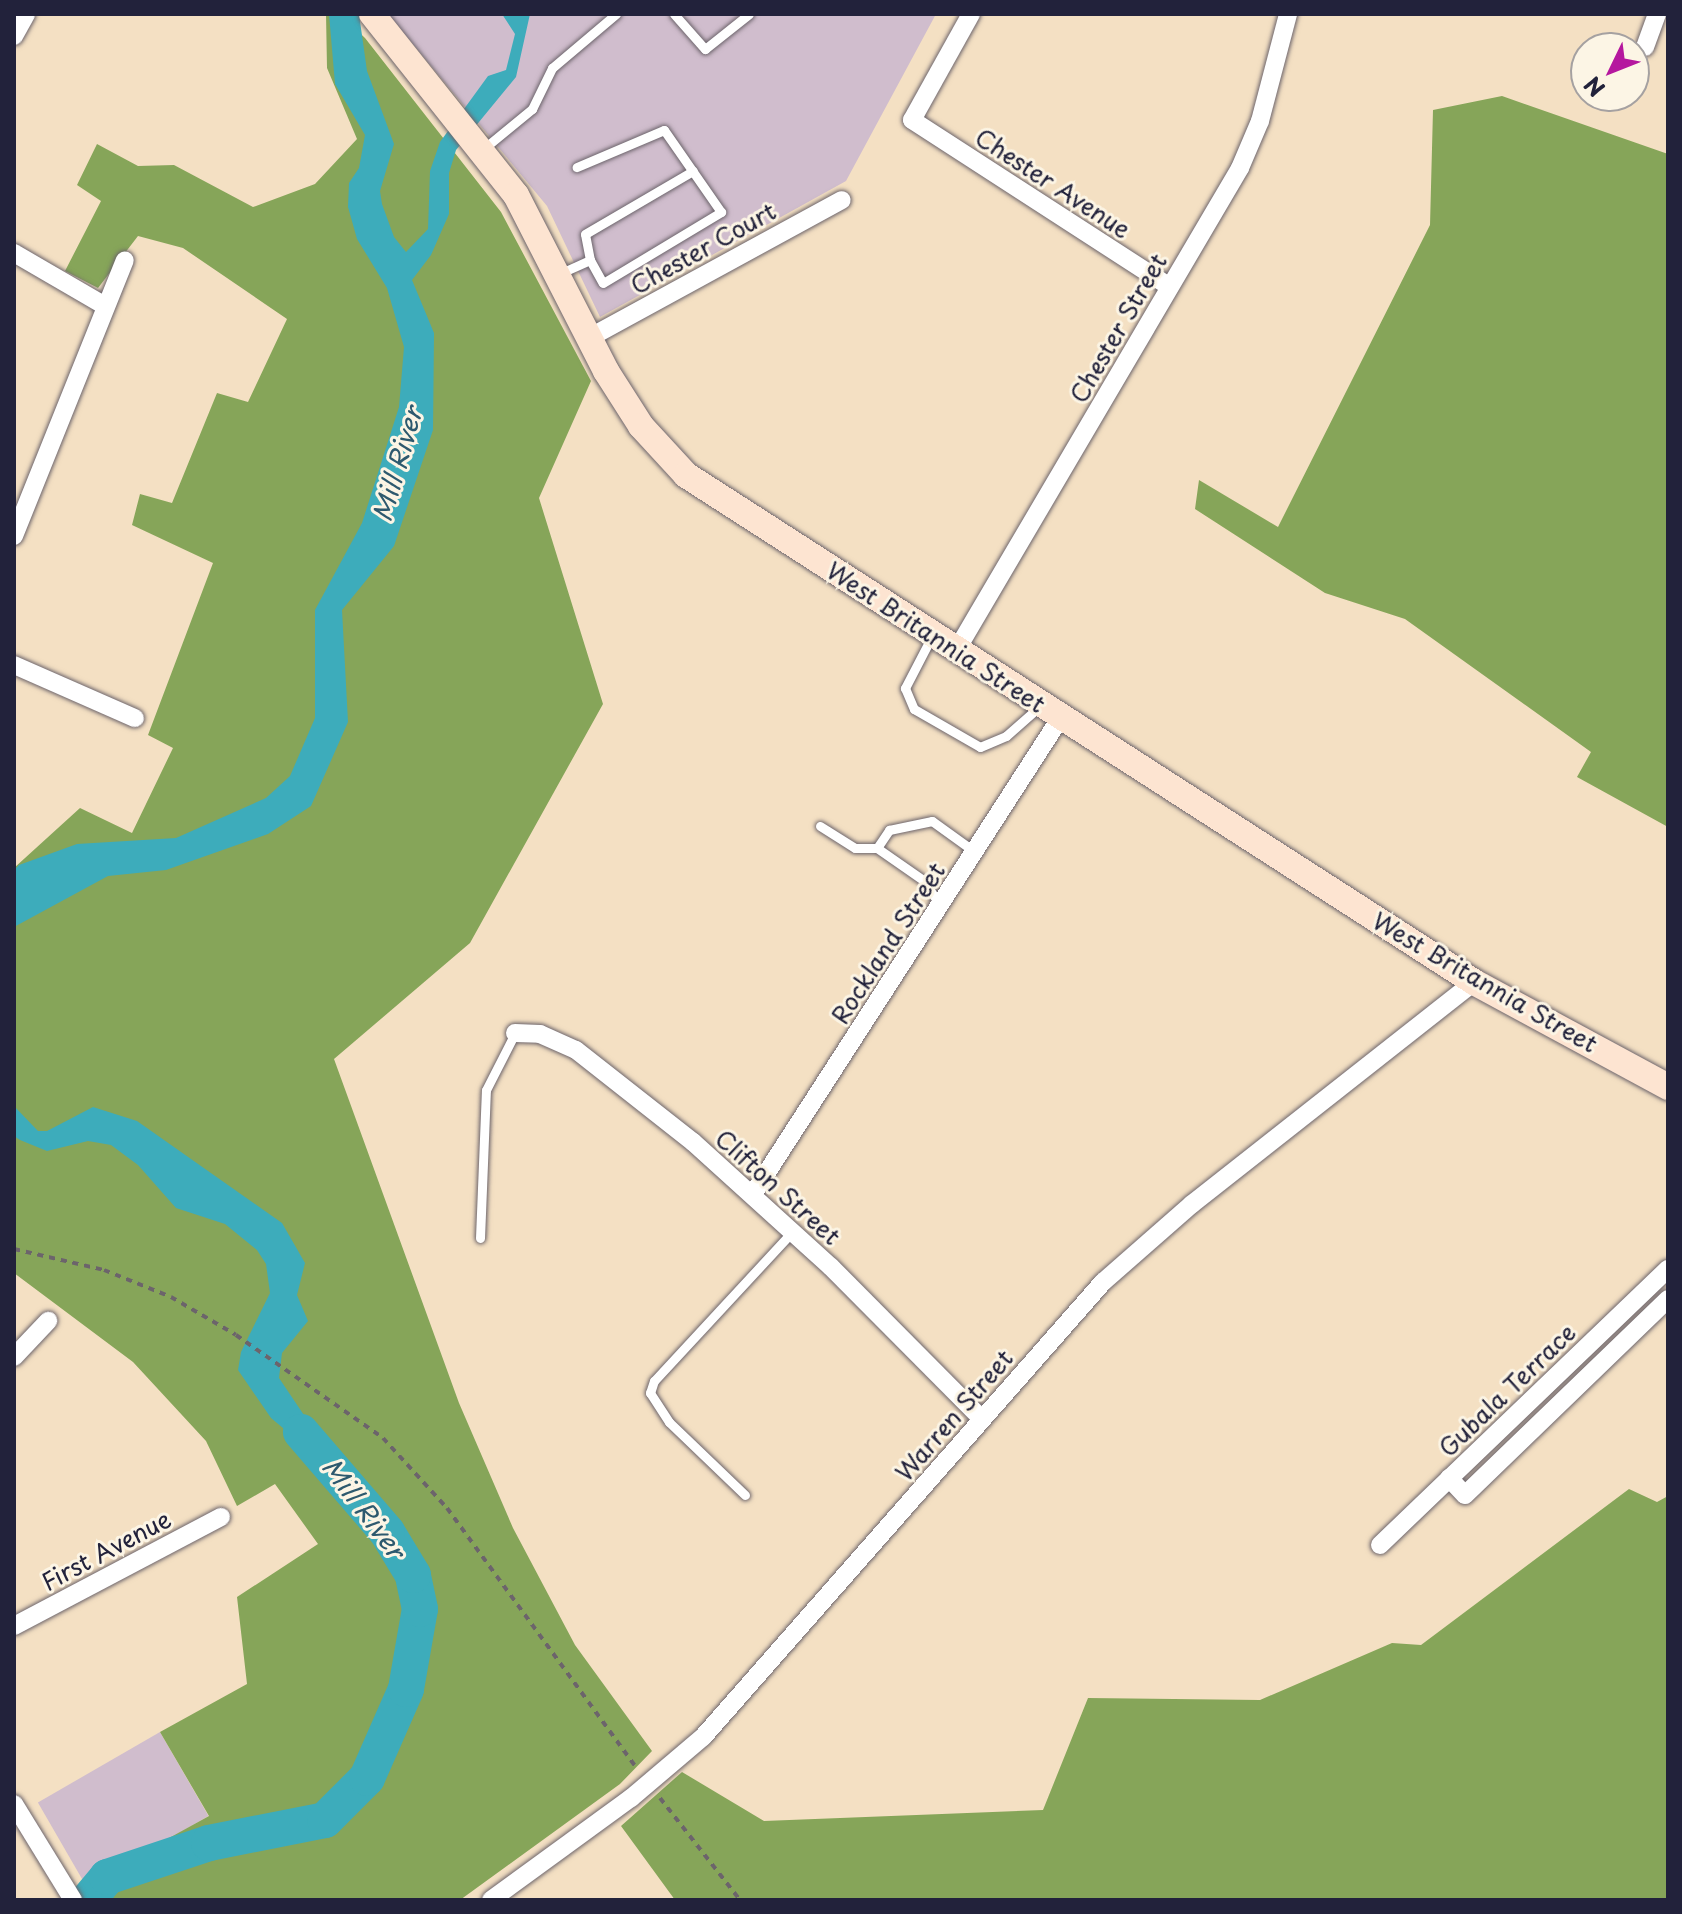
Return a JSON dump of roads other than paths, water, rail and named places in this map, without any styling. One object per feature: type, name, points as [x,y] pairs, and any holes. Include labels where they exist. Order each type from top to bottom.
[{"type":"street","points":[[14,36],[26,14]]},
{"type":"street","name":"Chester Avenue","points":[[971,14],[912,120],[1169,286]]},
{"type":"street","name":"Chester Street","points":[[956,651],[1245,159],[1288,14]]},
{"type":"street","points":[[1650,33],[1657,14]]},
{"type":"street","name":"West Britannia Street","points":[[374,15],[523,205],[587,339],[641,426],[686,475],[1474,982],[1668,1087]]},
{"type":"street","name":"Chester Court","points":[[587,339],[842,200]]},
{"type":"street","points":[[14,253],[105,306]]},
{"type":"street","points":[[14,536],[125,260]]},
{"type":"street","points":[[14,665],[135,718]]},
{"type":"street","name":"Rockland Street","points":[[753,1194],[975,852],[1051,711]]},
{"type":"street","name":"Warren Street","points":[[491,1900],[649,1784],[731,1707],[1088,1298],[1135,1252],[1474,982]]},
{"type":"street","name":"Clifton Street","points":[[515,1033],[551,1037],[588,1058],[753,1194],[982,1419]]},
{"type":"street","name":"Gubala Terrace","points":[[1380,1545],[1668,1269]]},
{"type":"street","points":[[1449,1478],[1465,1495],[1668,1299]]},
{"type":"street","points":[[14,1357],[48,1321]]},
{"type":"street","name":"First Avenue","points":[[14,1626],[221,1517]]},
{"type":"street","points":[[14,1804],[68,1892]]},
{"type":"lane","points":[[480,147],[532,109],[552,68],[616,14]]},
{"type":"lane","points":[[674,14],[705,49],[749,14]]},
{"type":"lane","points":[[577,167],[664,130],[693,171],[721,212],[603,283],[590,260],[585,234],[693,171]]},
{"type":"lane","points":[[558,275],[590,260]]},
{"type":"lane","points":[[932,636],[909,674],[905,688],[908,700],[971,746],[980,747],[1006,736],[1051,711]]},
{"type":"lane","points":[[877,848],[889,830],[932,821],[975,852]]},
{"type":"lane","points":[[820,826],[855,848],[877,848],[923,880],[941,905]]},
{"type":"lane","points":[[480,1238],[486,1090],[515,1033]]},
{"type":"lane","points":[[745,1495],[669,1422],[650,1393],[654,1381],[793,1231]]},
{"type":"water","points":[[329,14],[359,14],[367,71],[394,144],[380,191],[382,204],[394,237],[406,252],[428,229],[430,171],[440,142],[488,76],[506,70],[515,34],[502,14],[530,14],[516,77],[456,150],[449,173],[449,214],[431,255],[412,280],[434,333],[433,430],[394,546],[342,610],[348,722],[311,806],[268,834],[166,870],[108,876],[14,927],[14,870],[19,865],[77,844],[176,838],[266,798],[290,776],[315,718],[315,610],[362,523],[399,407],[404,347],[387,288],[357,239],[348,207],[349,183],[359,168],[365,135],[335,84]]},
{"type":"water","points":[[14,1106],[38,1131],[47,1131],[93,1107],[137,1121],[282,1223],[305,1263],[297,1295],[308,1321],[282,1353],[279,1378],[351,1485],[271,1418],[238,1370],[241,1352],[270,1293],[266,1264],[257,1250],[225,1224],[176,1208],[138,1165],[111,1145],[88,1141],[47,1151],[20,1140],[14,1136]]},
{"type":"waterway","name":"Mill River","points":[[88,1900],[107,1877],[209,1843],[325,1820],[367,1778],[406,1689],[420,1609],[413,1575],[387,1532],[301,1432]]}]
